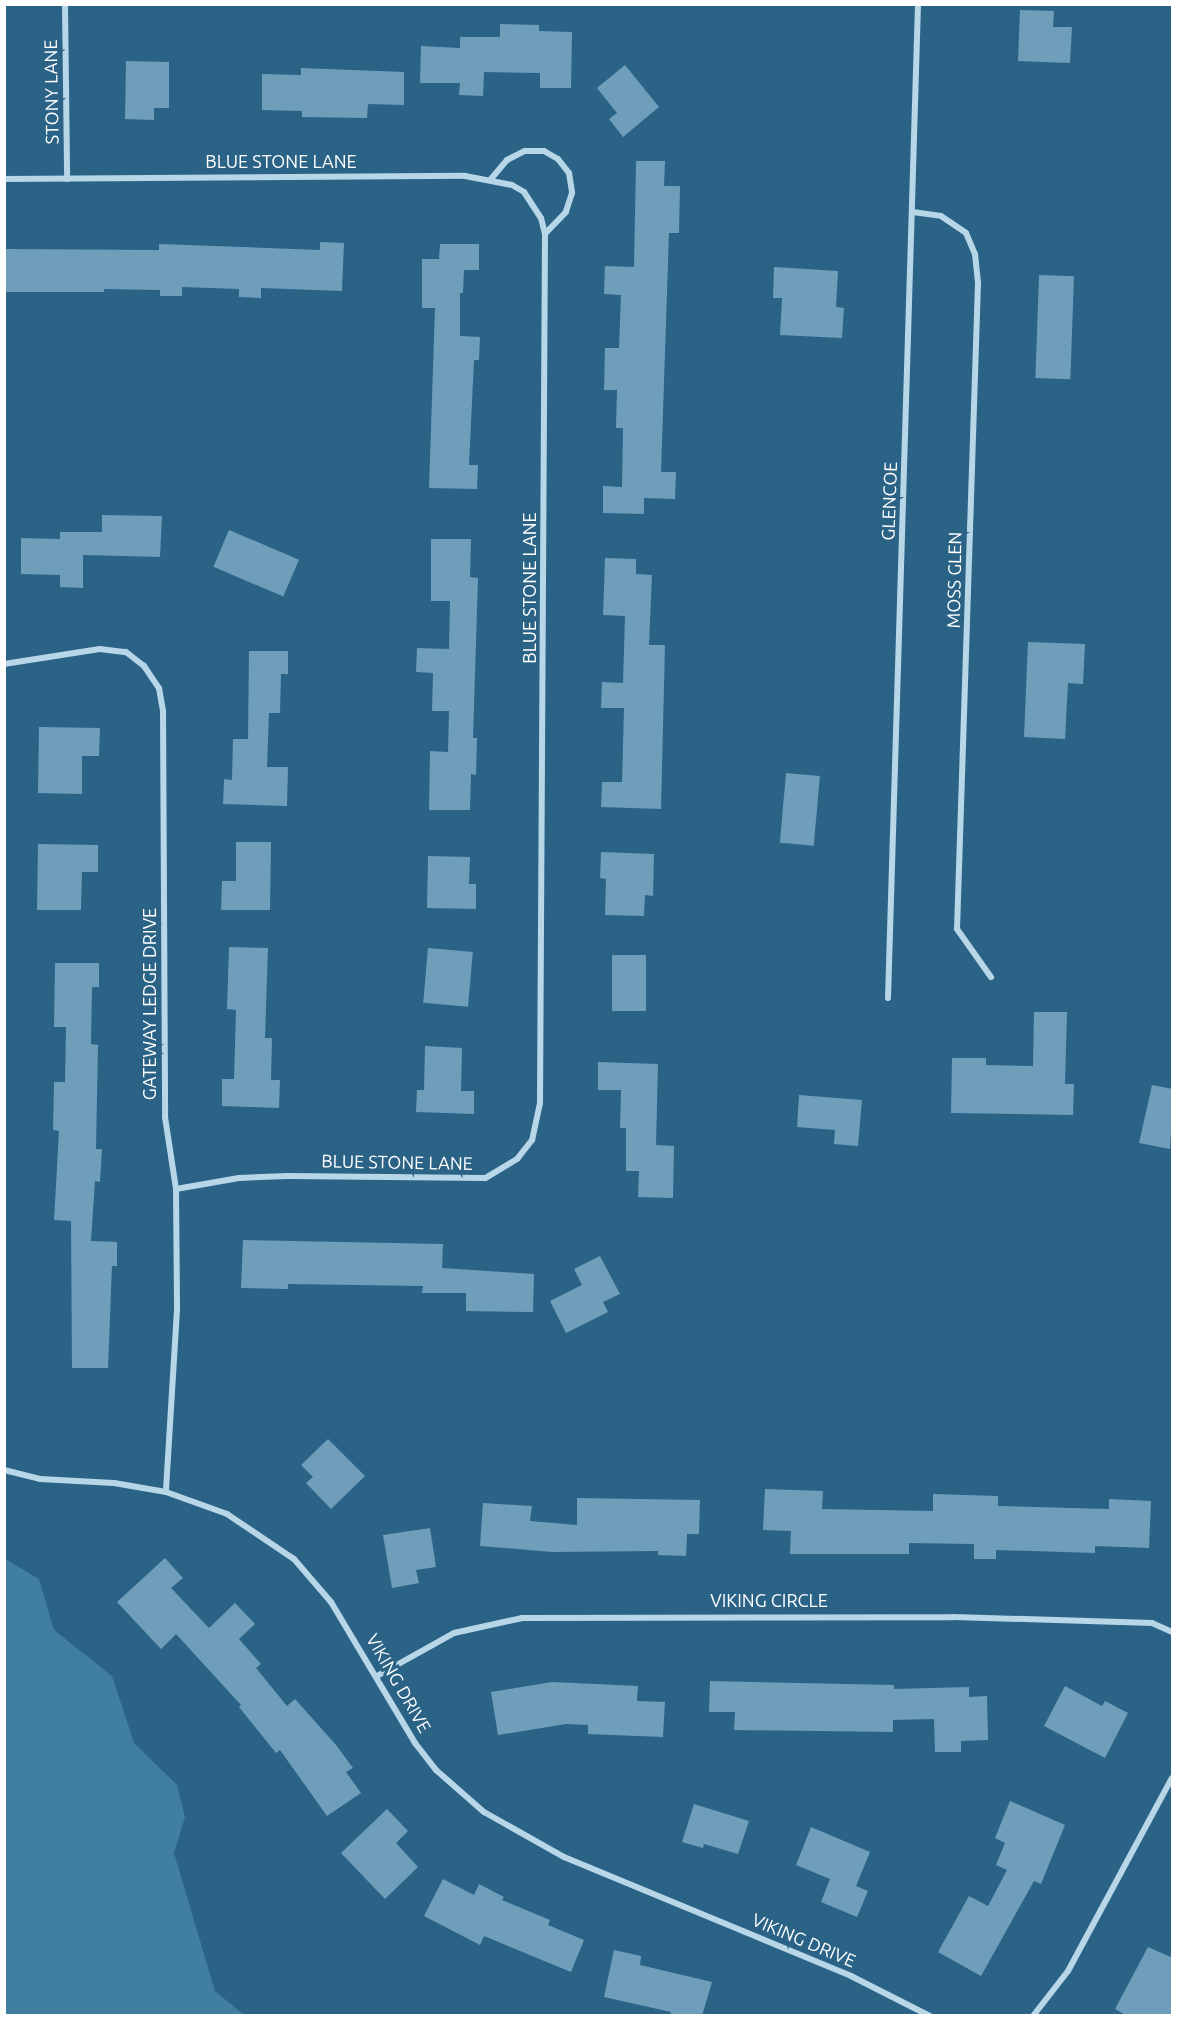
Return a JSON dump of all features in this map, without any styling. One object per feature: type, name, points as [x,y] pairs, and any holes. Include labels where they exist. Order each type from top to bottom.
[{"type":"street","name":"STONY LANE","points":[[65,4],[67,179]]},
{"type":"street","name":"GLENCOE","points":[[888,998],[914,212],[918,4]]},
{"type":"street","points":[[491,179],[507,160],[525,151],[544,151],[558,159],[569,173],[572,193],[566,212],[545,234]]},
{"type":"street","name":"BLUE STONE LANE","points":[[4,180],[465,176],[491,179],[524,192],[538,211],[545,234],[540,1102],[532,1140],[517,1159],[485,1178],[288,1176],[239,1178],[176,1189]]},
{"type":"street","name":"MOSS GLEN","points":[[914,212],[941,216],[966,232],[976,263],[966,710],[957,929],[991,977]]},
{"type":"street","name":"GATEWAY LEDGE DRIVE","points":[[4,664],[100,649],[126,652],[144,666],[159,688],[163,711],[165,1117],[176,1189],[177,1310],[166,1492]]},
{"type":"street","name":"VIKING DRIVE","points":[[4,1470],[40,1479],[114,1483],[166,1492],[227,1514],[294,1559],[331,1602],[377,1677],[399,1721],[431,1764],[463,1797],[502,1824],[564,1857],[841,1972],[930,2016]]},
{"type":"street","name":"VIKING CIRCLE","points":[[377,1677],[462,1629],[522,1618],[953,1617],[1152,1623],[1172,1630]]},
{"type":"street","points":[[1033,2016],[1068,1971],[1173,1778]]},
{"type":"shaded area","points":[[5,1559],[39,1579],[54,1630],[112,1676],[134,1743],[177,1785],[185,1817],[174,1853],[215,1991],[244,2015],[5,2015]]},
{"type":"building","points":[[1020,10],[1054,11],[1053,27],[1072,27],[1070,63],[1018,61]]},
{"type":"building","points":[[500,24],[539,25],[539,31],[572,32],[571,88],[540,88],[540,73],[484,72],[483,96],[459,95],[460,83],[420,83],[421,46],[460,48],[460,37],[500,37]]},
{"type":"building","points":[[126,61],[169,62],[169,108],[154,108],[154,120],[125,119]]},
{"type":"building","points":[[625,65],[659,107],[623,137],[609,119],[617,113],[597,88]]},
{"type":"building","points":[[301,68],[404,72],[404,105],[368,104],[367,118],[302,117],[302,111],[262,110],[262,74],[301,75]]},
{"type":"building","points":[[636,161],[665,161],[664,186],[680,186],[679,233],[669,233],[661,472],[676,472],[675,499],[644,498],[644,514],[603,513],[603,486],[622,487],[623,428],[616,428],[617,390],[604,390],[605,348],[619,348],[621,295],[604,294],[605,266],[634,267]]},
{"type":"building","points":[[320,242],[344,243],[342,291],[261,288],[261,298],[239,297],[239,289],[182,287],[182,296],[160,296],[160,290],[4,292],[4,249],[159,250],[159,244],[320,250]]},
{"type":"building","points":[[440,244],[479,244],[479,270],[464,270],[463,293],[460,293],[460,336],[480,337],[479,360],[474,360],[469,465],[478,465],[477,489],[429,488],[435,308],[422,308],[422,259],[439,259]]},
{"type":"building","points":[[774,267],[838,271],[836,307],[844,308],[842,338],[780,335],[782,298],[773,298]]},
{"type":"building","points":[[1039,275],[1074,276],[1070,379],[1035,378]]},
{"type":"building","points":[[102,515],[162,516],[160,557],[83,555],[83,588],[60,587],[60,575],[21,574],[21,538],[60,539],[60,532],[102,532]]},
{"type":"building","points":[[229,530],[299,560],[283,597],[213,567]]},
{"type":"building","points":[[431,539],[471,539],[470,577],[478,578],[473,738],[477,738],[476,775],[471,774],[470,810],[429,810],[430,751],[448,752],[449,711],[432,711],[433,673],[416,672],[417,648],[449,649],[450,601],[431,601]]},
{"type":"building","points":[[605,558],[636,559],[636,574],[652,575],[649,645],[665,645],[661,809],[601,807],[602,782],[622,782],[624,708],[601,708],[602,682],[623,683],[625,616],[603,615]]},
{"type":"building","points":[[1028,642],[1085,644],[1083,684],[1068,683],[1065,739],[1024,737]]},
{"type":"building","points":[[249,651],[288,651],[288,674],[281,674],[280,713],[269,713],[267,767],[288,767],[287,806],[223,804],[224,779],[232,780],[233,739],[248,739]]},
{"type":"building","points":[[39,727],[100,728],[99,756],[82,756],[82,794],[38,793]]},
{"type":"building","points":[[786,773],[820,776],[814,846],[780,843]]},
{"type":"building","points":[[236,842],[271,842],[270,910],[221,910],[222,881],[236,881]]},
{"type":"building","points":[[38,844],[98,845],[98,872],[82,872],[81,910],[37,910]]},
{"type":"building","points":[[601,852],[654,854],[653,896],[645,895],[644,916],[605,915],[606,879],[600,878]]},
{"type":"building","points":[[428,856],[470,857],[469,884],[476,884],[476,909],[427,908]]},
{"type":"building","points":[[229,947],[268,948],[265,1038],[272,1038],[271,1080],[280,1080],[279,1108],[222,1106],[222,1079],[234,1079],[236,1010],[227,1009]]},
{"type":"building","points":[[428,948],[473,952],[468,1007],[423,1003]]},
{"type":"building","points":[[612,955],[646,955],[646,1011],[612,1011]]},
{"type":"building","points":[[55,963],[99,963],[99,987],[92,987],[91,1044],[98,1045],[96,1149],[102,1149],[100,1182],[95,1181],[91,1241],[117,1242],[117,1266],[112,1266],[108,1368],[72,1368],[71,1221],[54,1220],[59,1131],[53,1130],[54,1082],[65,1082],[66,1027],[54,1027]]},
{"type":"building","points":[[1034,1012],[1067,1012],[1065,1084],[1074,1084],[1073,1115],[951,1113],[952,1058],[986,1058],[986,1065],[1033,1066]]},
{"type":"building","points":[[425,1046],[462,1048],[461,1091],[474,1091],[474,1114],[416,1112],[417,1090],[424,1090]]},
{"type":"building","points":[[598,1062],[658,1064],[656,1145],[674,1146],[673,1198],[638,1197],[639,1171],[626,1171],[626,1128],[620,1128],[621,1090],[598,1090]]},
{"type":"building","points":[[1152,1085],[1173,1089],[1170,1149],[1139,1143]]},
{"type":"building","points":[[799,1095],[862,1100],[858,1146],[834,1144],[835,1130],[797,1127]]},
{"type":"building","points":[[243,1240],[443,1244],[442,1268],[534,1274],[533,1312],[466,1311],[466,1293],[422,1293],[423,1286],[288,1284],[288,1289],[241,1288]]},
{"type":"building","points":[[600,1256],[620,1294],[603,1302],[608,1312],[566,1333],[550,1301],[582,1285],[574,1269]]},
{"type":"building","points":[[328,1439],[365,1476],[331,1509],[306,1483],[313,1477],[301,1465]]},
{"type":"building","points":[[765,1489],[823,1491],[822,1509],[933,1511],[933,1494],[998,1496],[998,1506],[1109,1509],[1109,1499],[1151,1501],[1149,1548],[1095,1546],[1095,1553],[996,1550],[996,1559],[974,1559],[974,1544],[909,1543],[909,1554],[790,1554],[791,1531],[763,1530]]},
{"type":"building","points":[[577,1498],[700,1500],[699,1534],[687,1534],[686,1556],[658,1555],[658,1551],[552,1552],[480,1546],[483,1503],[532,1506],[530,1521],[577,1525]]},
{"type":"building","points":[[430,1528],[436,1567],[416,1570],[419,1583],[392,1588],[383,1535]]},
{"type":"building","points":[[165,1558],[183,1578],[171,1588],[209,1628],[235,1603],[255,1624],[239,1639],[261,1664],[256,1668],[287,1706],[295,1699],[336,1745],[353,1768],[346,1772],[361,1793],[327,1816],[280,1750],[276,1753],[239,1707],[241,1705],[176,1634],[161,1649],[117,1602]]},
{"type":"building","points":[[710,1681],[894,1685],[894,1689],[969,1687],[969,1697],[987,1696],[988,1740],[961,1741],[961,1752],[935,1752],[934,1719],[893,1720],[893,1732],[734,1730],[735,1712],[709,1712]]},
{"type":"building","points":[[552,1682],[638,1686],[637,1701],[665,1702],[663,1737],[588,1734],[588,1725],[566,1724],[498,1735],[491,1692]]},
{"type":"building","points":[[1065,1686],[1102,1706],[1105,1701],[1128,1713],[1105,1758],[1044,1726]]},
{"type":"building","points":[[1010,1801],[1065,1825],[1041,1884],[1034,1881],[981,1976],[938,1952],[969,1896],[988,1906],[1007,1870],[996,1865],[1005,1843],[995,1838]]},
{"type":"building","points":[[694,1804],[749,1821],[738,1854],[704,1844],[703,1848],[682,1842]]},
{"type":"building","points":[[387,1809],[408,1831],[396,1843],[418,1867],[385,1899],[341,1853]]},
{"type":"building","points":[[811,1827],[870,1852],[856,1886],[868,1891],[857,1917],[821,1902],[830,1879],[796,1865]]},
{"type":"building","points":[[443,1879],[474,1895],[479,1884],[504,1897],[502,1900],[550,1920],[548,1925],[584,1940],[571,1972],[484,1936],[480,1945],[424,1916]]},
{"type":"building","points":[[1148,1947],[1173,1958],[1173,2016],[1127,2016],[1115,2009]]},
{"type":"building","points":[[614,1950],[641,1956],[640,1965],[712,1982],[702,2016],[670,2016],[671,2012],[604,1997]]}]
